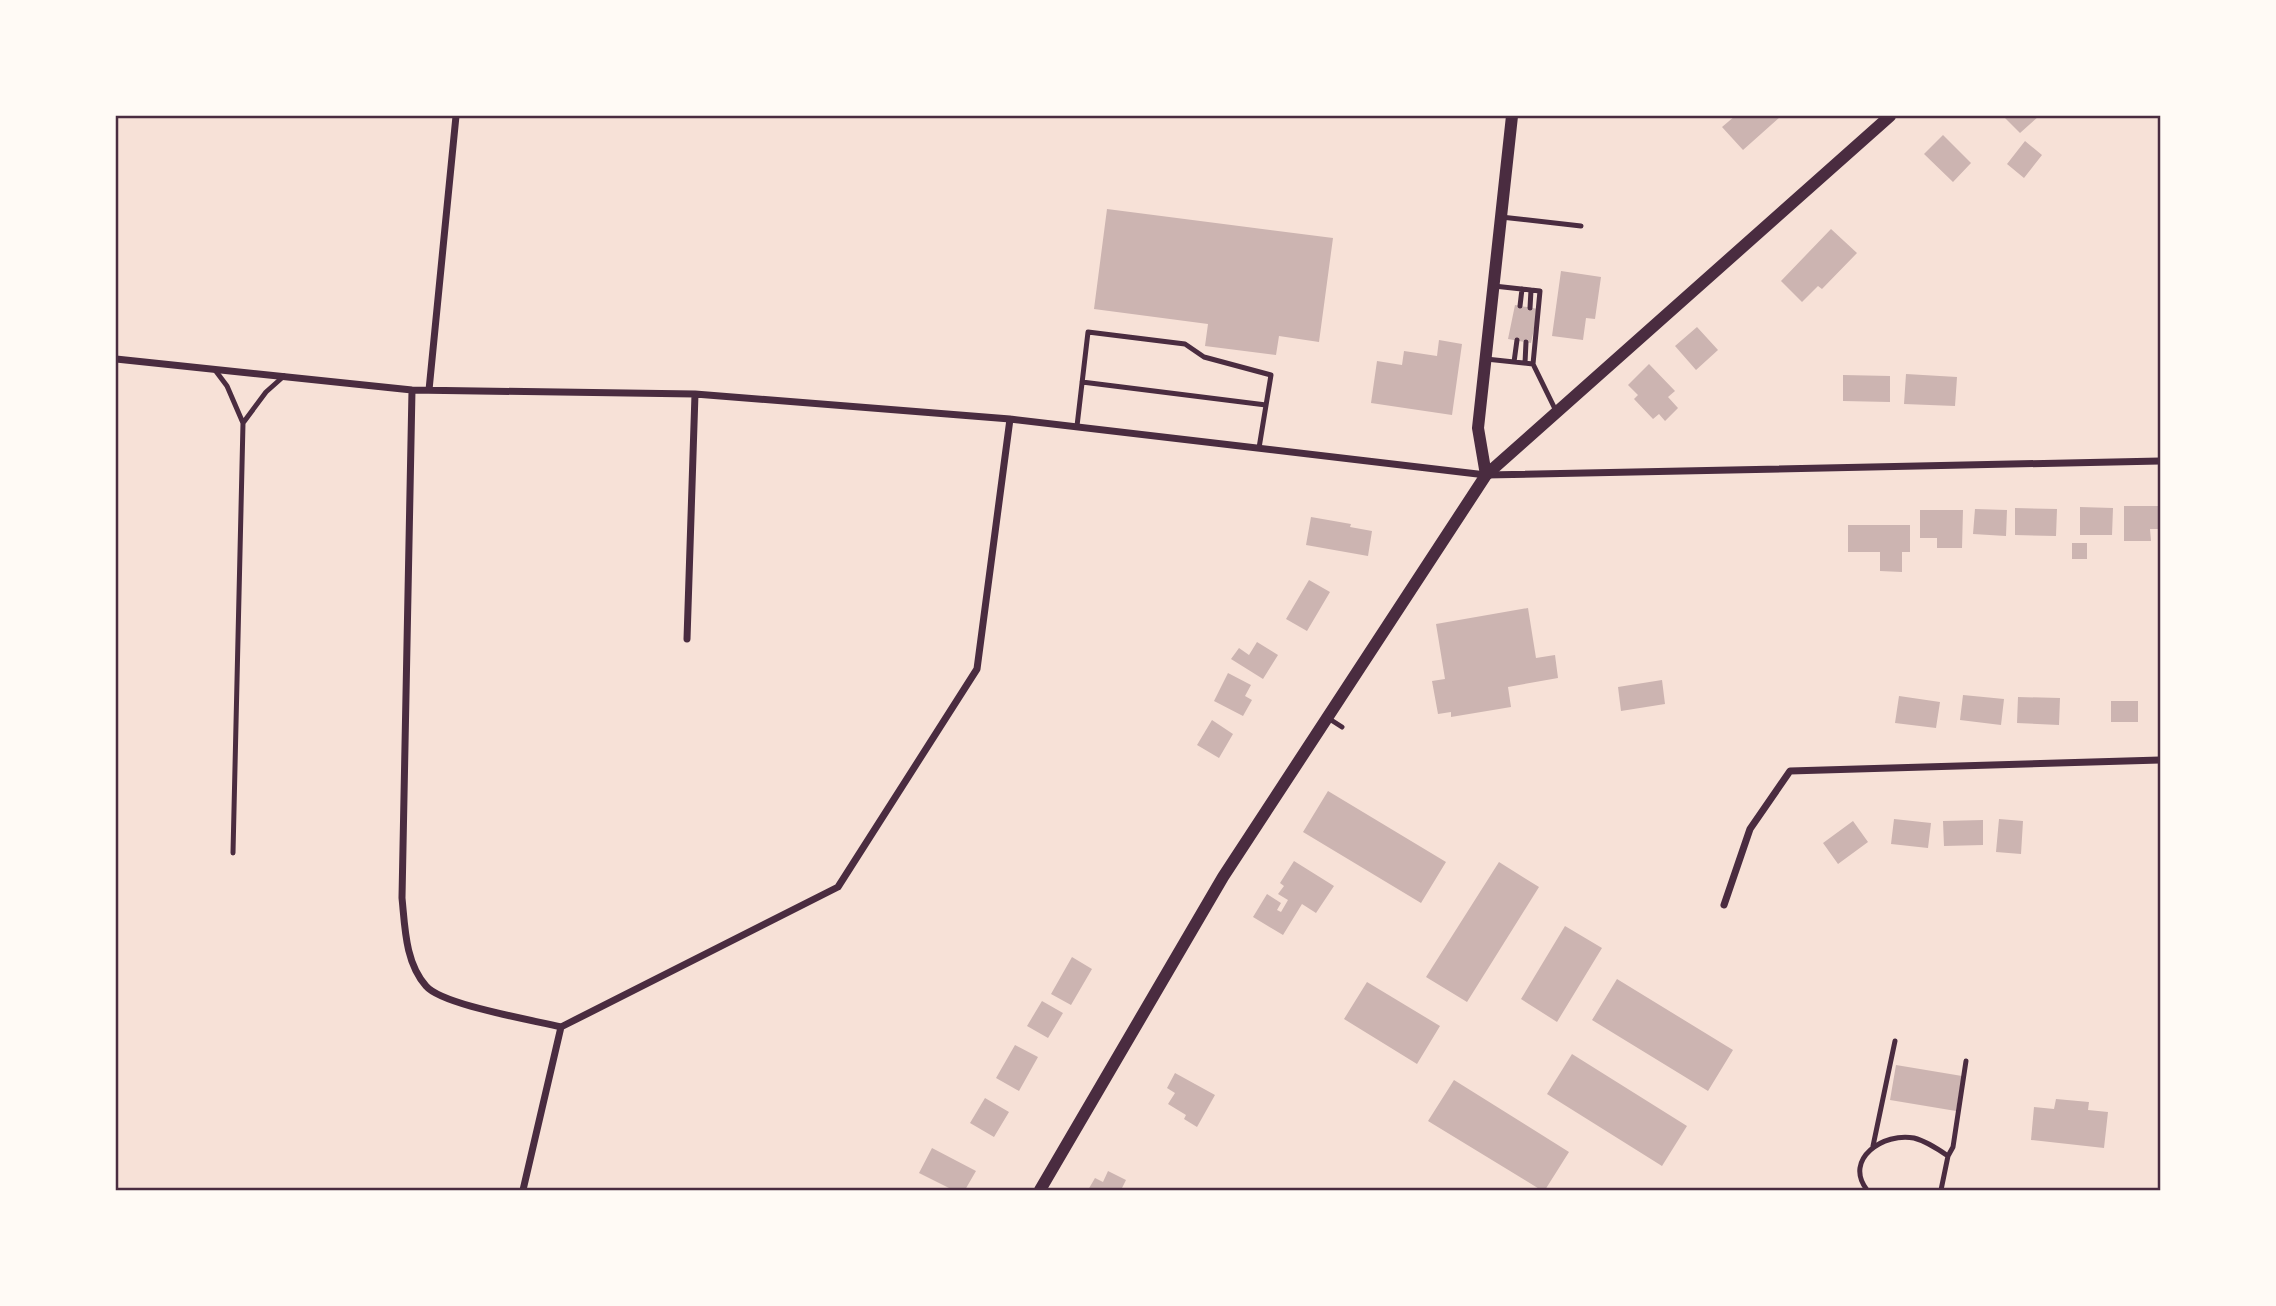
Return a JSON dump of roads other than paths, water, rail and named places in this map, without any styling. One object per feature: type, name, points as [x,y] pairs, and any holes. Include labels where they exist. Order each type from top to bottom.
[{"type":"street","points":[[429,390],[456,116]]},
{"type":"street","points":[[1486,475],[1478,428],[1512,116]]},
{"type":"street","points":[[1040,1191],[1223,877],[1486,475],[1890,116]]},
{"type":"street","points":[[116,359],[412,390],[695,394],[1010,419],[1486,475],[2161,461]]},
{"type":"street","points":[[412,390],[402,898],[405,938],[414,967],[427,988],[450,1000],[561,1027],[838,887],[977,669],[1010,419]]},
{"type":"street","points":[[687,639],[695,394]]},
{"type":"street","points":[[1724,905],[1750,829],[1790,772],[2161,760]]},
{"type":"street","points":[[523,1191],[561,1027]]},
{"type":"lane","points":[[1501,217],[1581,226]]},
{"type":"lane","points":[[1494,286],[1540,291],[1533,364],[1557,413]]},
{"type":"lane","points":[[1520,306],[1522,289]]},
{"type":"lane","points":[[1530,308],[1531,290]]},
{"type":"lane","points":[[1077,426],[1088,332],[1185,344],[1204,357],[1271,375],[1259,448]]},
{"type":"lane","points":[[1514,362],[1517,340]]},
{"type":"lane","points":[[1525,363],[1526,342]]},
{"type":"lane","points":[[1486,359],[1533,364]]},
{"type":"lane","points":[[214,369],[227,386],[243,423],[233,853]]},
{"type":"lane","points":[[243,423],[266,392],[284,376]]},
{"type":"lane","points":[[1082,382],[1266,405]]},
{"type":"lane","points":[[1328,718],[1342,727]]},
{"type":"lane","points":[[1867,1191],[1860,1175],[1862,1161],[1873,1146],[1895,1041]]},
{"type":"lane","points":[[1941,1191],[1948,1156],[1953,1147],[1966,1061]]},
{"type":"lane","points":[[1873,1146],[1894,1138],[1914,1138],[1948,1156]]}]
